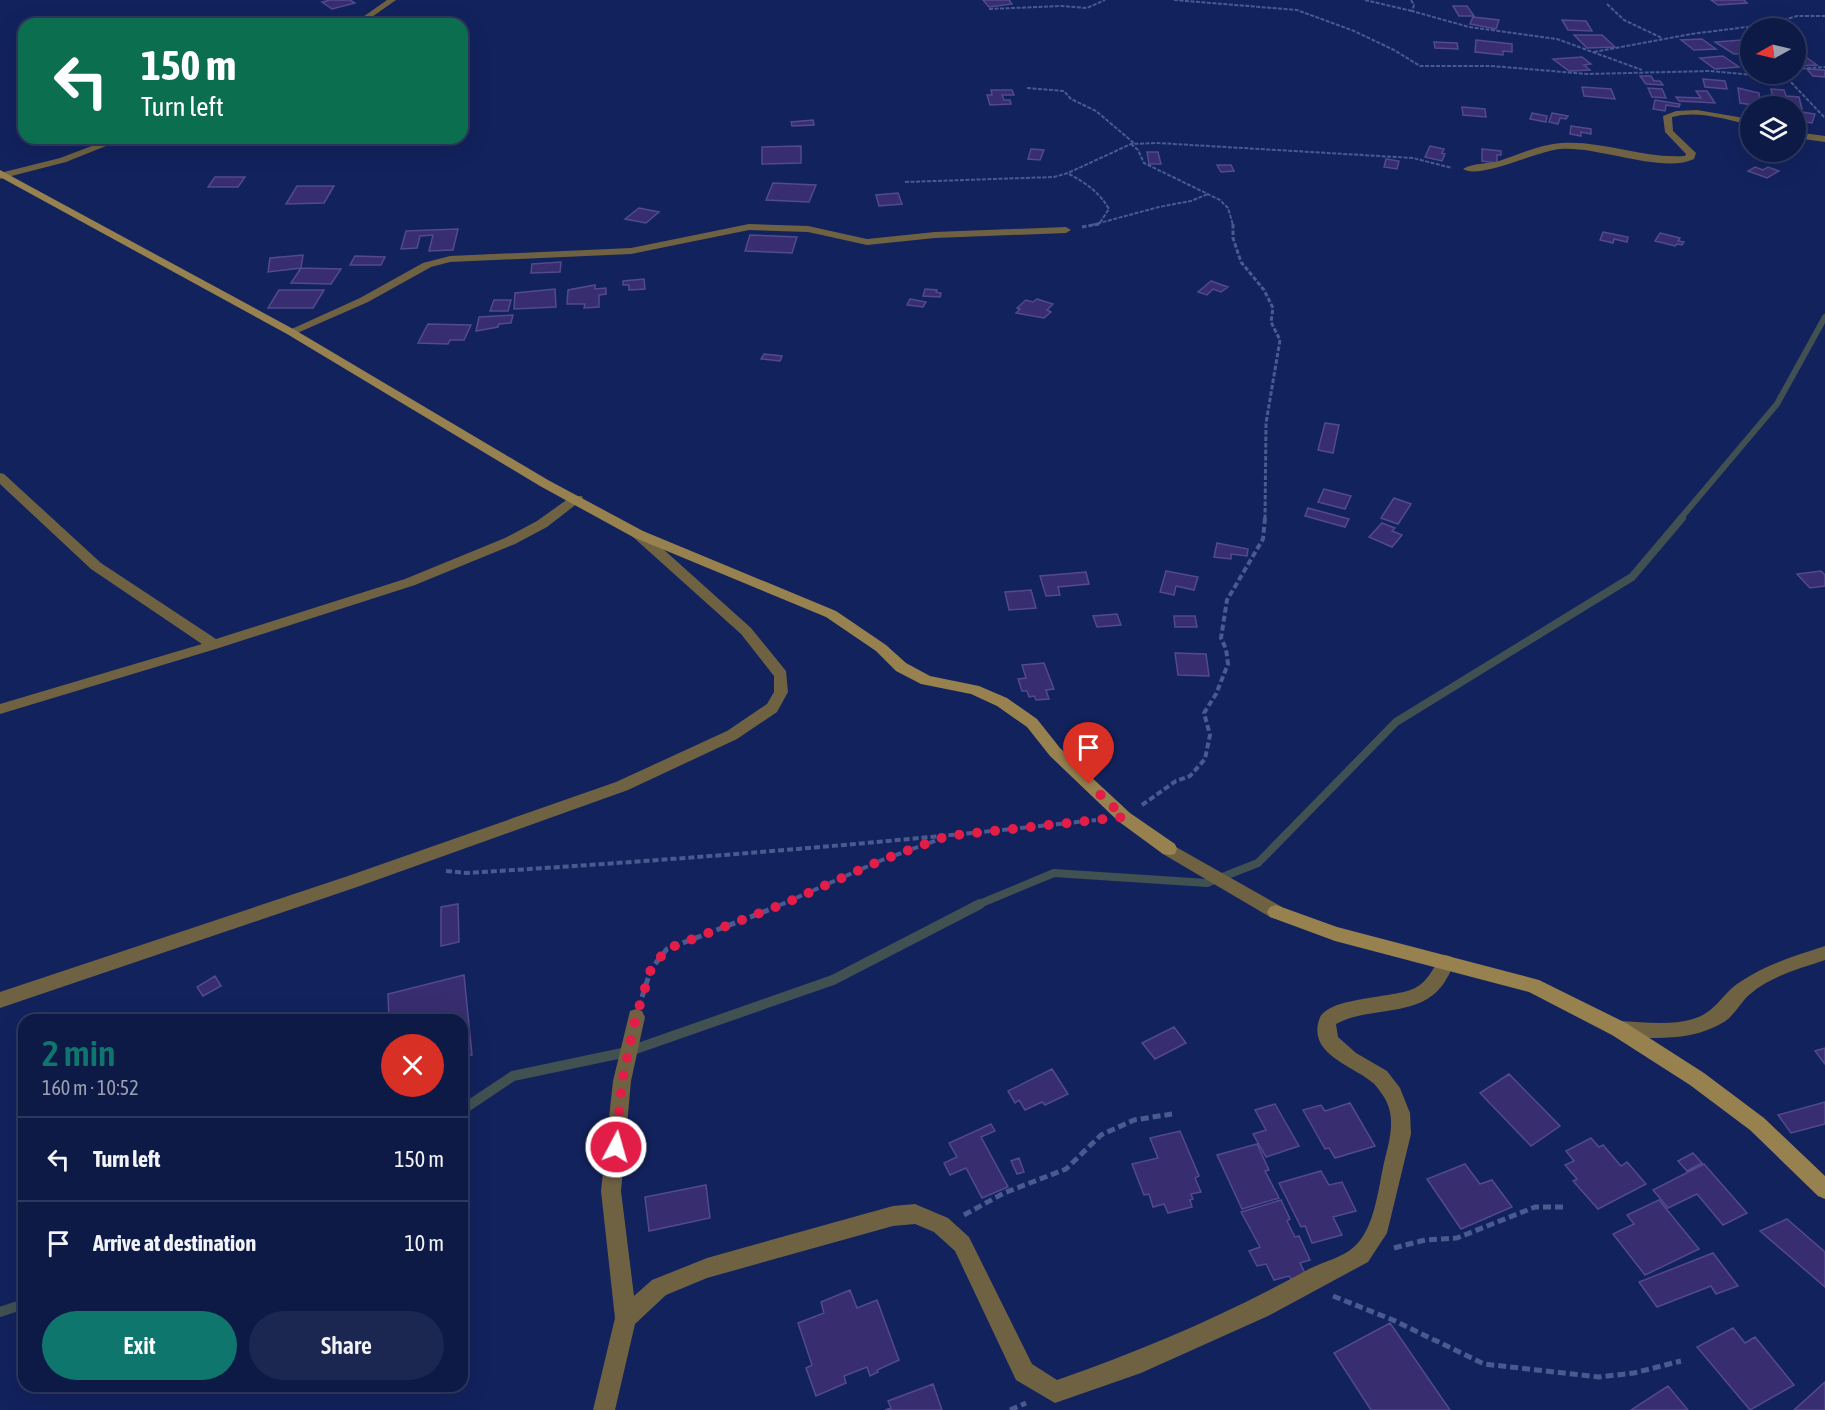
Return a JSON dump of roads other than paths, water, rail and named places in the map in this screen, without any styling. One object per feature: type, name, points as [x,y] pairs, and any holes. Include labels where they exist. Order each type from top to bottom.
[{"type":"street","points":[[366,18],[392,0]]},
{"type":"street","points":[[1468,169],[1491,168],[1520,154],[1563,145],[1651,158],[1687,159],[1690,153],[1669,132],[1667,116],[1693,113],[1740,119]]},
{"type":"street","points":[[1806,136],[1825,139]]},
{"type":"street","points":[[1,175],[63,160],[105,144]]},
{"type":"street","points":[[1,175],[291,332],[544,483],[638,534],[831,614],[881,648],[901,667],[926,680],[974,690],[1002,702],[1032,723],[1055,752],[1124,817],[1169,849],[1276,912],[1335,934],[1533,985],[1619,1029],[1696,1079],[1757,1124],[1825,1189]]},
{"type":"street","points":[[291,332],[364,300],[427,265],[450,259],[631,251],[728,229],[749,227],[808,229],[867,242],[935,235],[1066,230]]},
{"type":"street","points":[[0,477],[96,566],[214,645]]},
{"type":"street","points":[[0,709],[214,645],[410,582],[518,537],[542,524],[577,499]]},
{"type":"street","points":[[0,1000],[351,882],[622,786],[732,735],[772,708],[782,692],[782,675],[746,631],[638,534]]},
{"type":"street","points":[[1619,1029],[1673,1031],[1697,1026],[1719,1016],[1743,989],[1770,972],[1825,953]]},
{"type":"street","points":[[626,1318],[659,1287],[707,1268],[893,1216],[915,1214],[941,1225],[962,1244],[1024,1372],[1054,1392],[1133,1365],[1260,1308],[1361,1255],[1377,1233],[1401,1134],[1400,1113],[1393,1094],[1380,1077],[1349,1059],[1330,1041],[1326,1030],[1328,1018],[1338,1011],[1408,999],[1421,993],[1434,982],[1446,962]]},
{"type":"street","points":[[604,1410],[626,1318],[611,1191],[622,1081],[636,1017]]},
{"type":"waterway","points":[[1680,519],[1777,404],[1825,317]]},
{"type":"waterway","points":[[977,905],[1054,873],[1207,883],[1258,863],[1396,722],[1632,577],[1682,518]]},
{"type":"waterway","points":[[468,1106],[513,1076],[627,1052],[833,980],[980,904]]},
{"type":"waterway","points":[[0,1312],[18,1306]]}]
